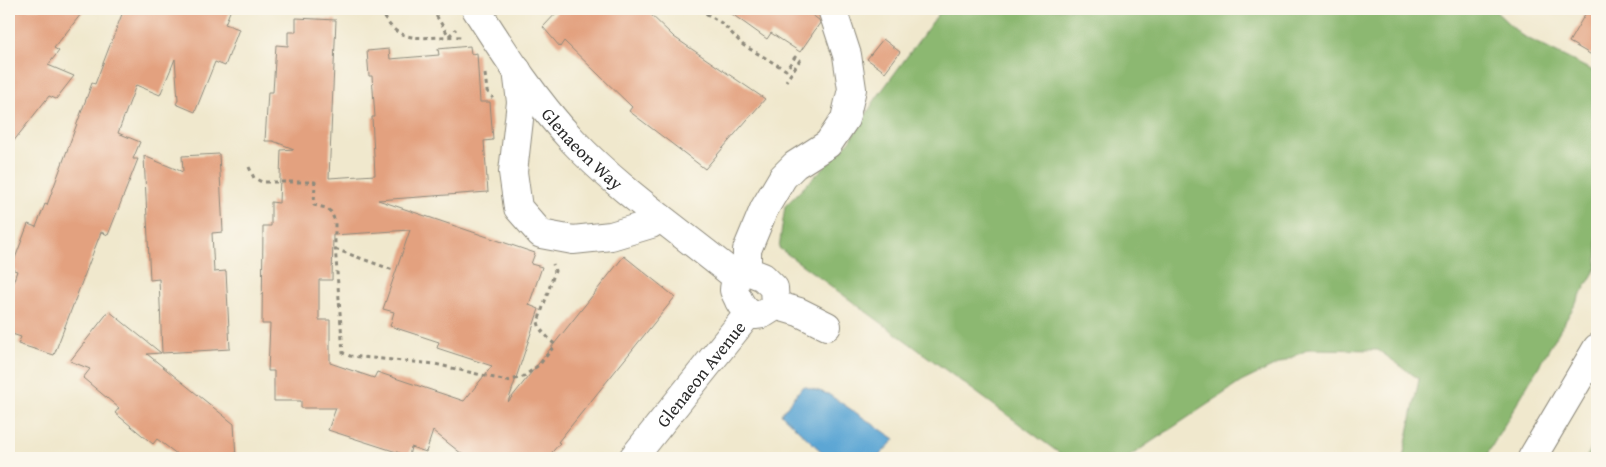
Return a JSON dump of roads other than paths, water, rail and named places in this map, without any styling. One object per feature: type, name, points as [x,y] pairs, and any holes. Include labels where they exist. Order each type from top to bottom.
[{"type":"street","points":[[741,275],[750,272],[763,277],[770,283],[775,293],[775,306],[767,313],[758,315],[749,313],[734,290],[741,275],[747,250],[764,209],[783,177],[795,165],[828,144],[845,120],[852,90],[847,55],[832,9]]},
{"type":"street","name":"Glenaeon Way","points":[[469,17],[516,70],[572,140],[608,175],[659,218],[741,275]]},
{"type":"street","name":"Glenaeon Way","points":[[516,70],[521,102],[513,172],[518,208],[541,234],[573,240],[611,236],[651,224],[659,218]]},
{"type":"street","points":[[775,306],[799,312],[827,326]]},
{"type":"street","name":"Glenaeon Avenue","points":[[633,458],[749,313]]},
{"type":"street","points":[[1532,458],[1597,348]]},
{"type":"water","points":[[803,386],[828,394],[895,439],[877,458],[823,458],[822,452],[781,414]]}]
